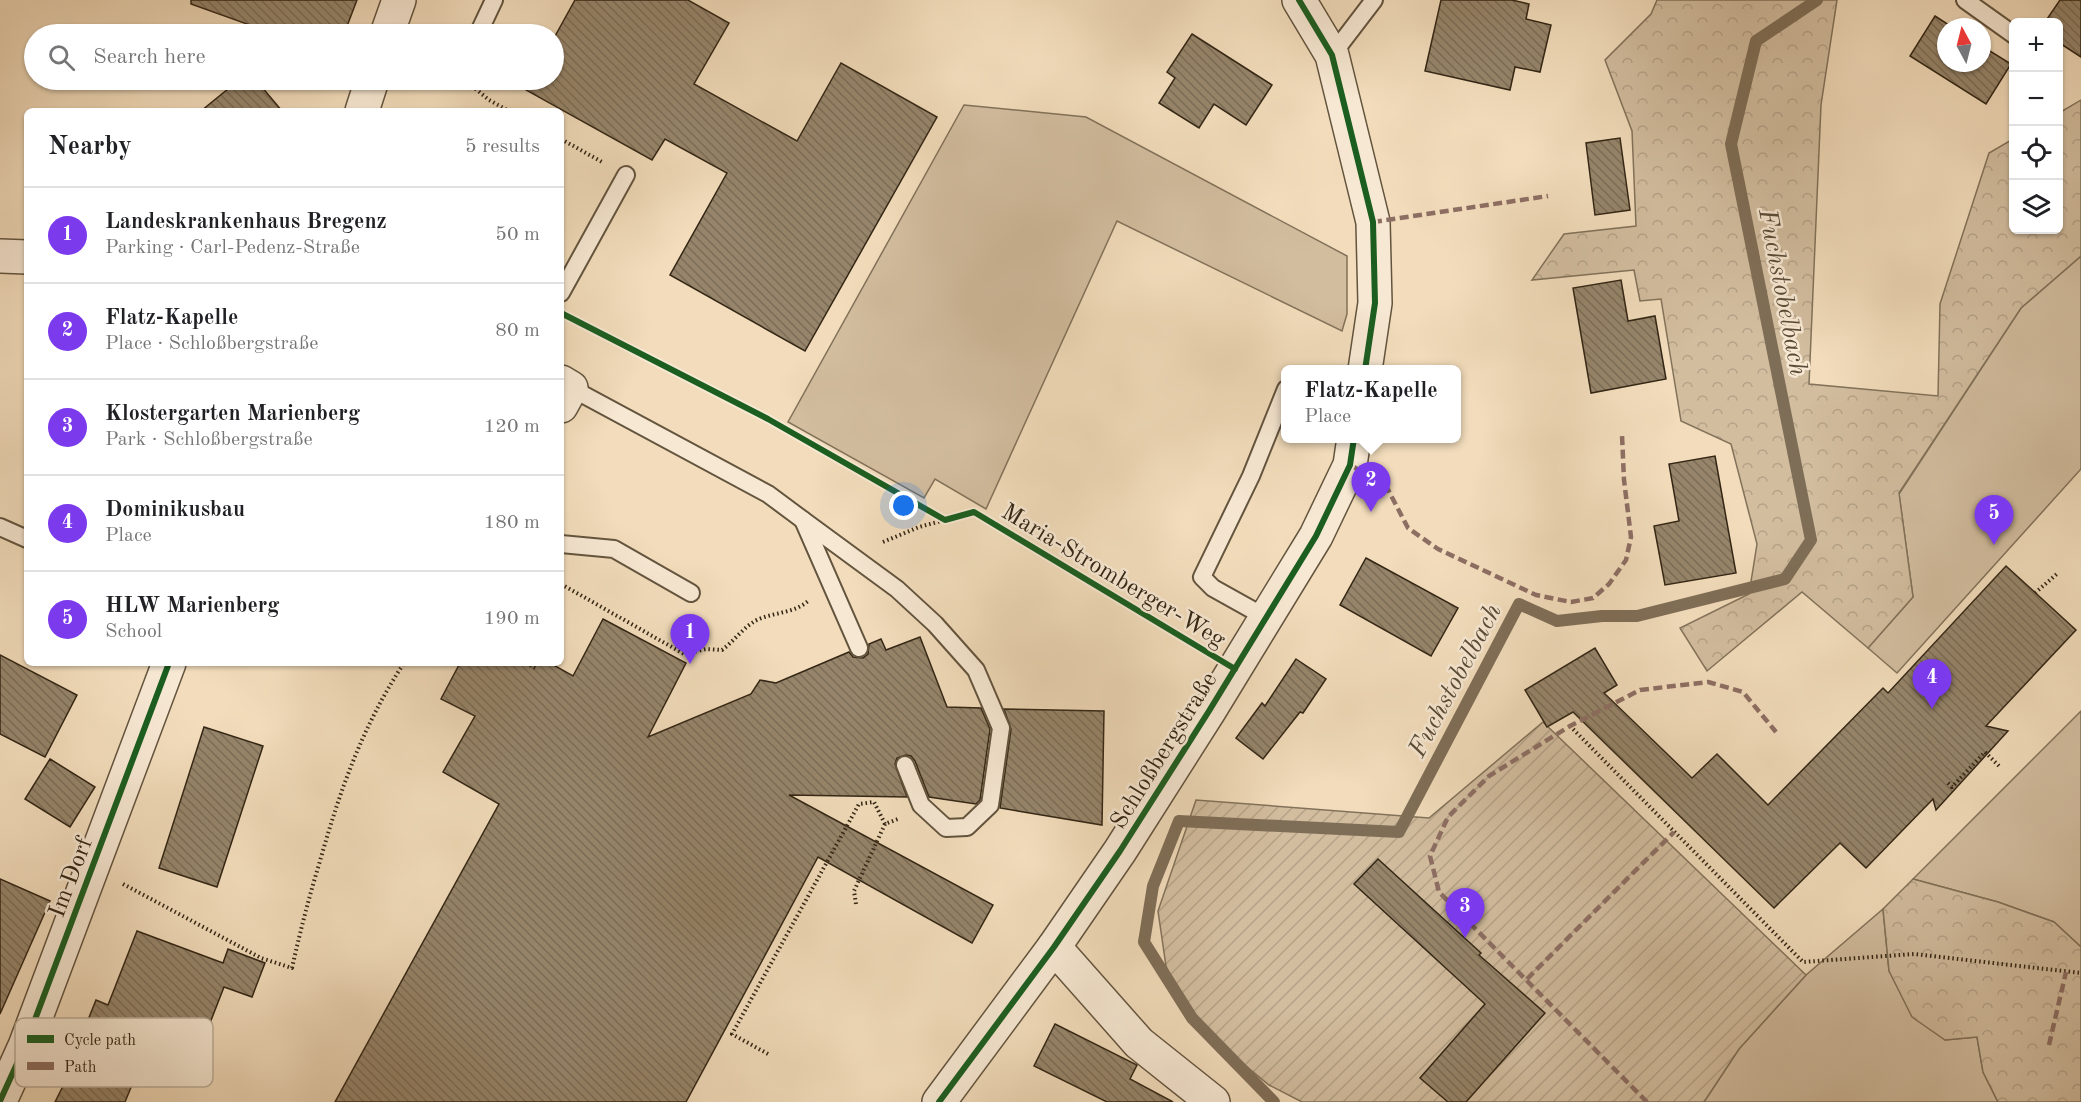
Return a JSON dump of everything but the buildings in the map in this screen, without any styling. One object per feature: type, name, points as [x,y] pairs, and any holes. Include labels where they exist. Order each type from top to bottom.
[{"type":"street","points":[[391,24],[399,0]]},
{"type":"street","points":[[1299,0],[1332,55],[1374,222],[1376,303],[1366,365]]},
{"type":"street","points":[[363,108],[369,90]]},
{"type":"street","points":[[0,255],[24,257]]},
{"type":"street","name":"Schloßbergstraße","points":[[939,1102],[1054,947],[1120,851],[1225,686],[1316,536],[1350,465],[1353,443]]},
{"type":"street","name":"Im Dorf","points":[[22,1018],[93,868],[168,666]]},
{"type":"street","points":[[1054,947],[1138,1043],[1213,1102]]},
{"type":"street","name":"Im Dorf","points":[[0,1101],[12,1040]]},
{"type":"lane","points":[[483,24],[494,0]]},
{"type":"lane","points":[[1332,55],[1374,0]]},
{"type":"lane","points":[[1965,0],[2009,32]]},
{"type":"lane","points":[[564,288],[626,175]]},
{"type":"lane","points":[[564,392],[768,494],[897,589],[935,624],[976,670],[1001,728],[990,805],[967,826],[946,828],[921,805],[905,765]]},
{"type":"lane","points":[[1265,617],[1213,588],[1202,577],[1251,476],[1281,401]]},
{"type":"lane","points":[[803,519],[859,648]]},
{"type":"lane","points":[[0,527],[24,538]]},
{"type":"lane","points":[[564,544],[614,549],[691,593]]},
{"type":"path","points":[[477,90],[504,108]]},
{"type":"path","points":[[564,141],[626,175]]},
{"type":"path","points":[[935,515],[945,520]]},
{"type":"path","points":[[851,555],[920,527],[955,517]]},
{"type":"path","points":[[2035,593],[2058,573]]},
{"type":"path","points":[[564,586],[684,654],[706,649],[722,650],[753,622],[802,606],[830,584]]},
{"type":"path","points":[[93,868],[261,958],[292,968],[303,917],[336,803],[359,743],[385,692],[402,666]]},
{"type":"path","points":[[532,666],[537,669]]},
{"type":"path","points":[[1570,726],[1803,962],[1914,954],[2081,973]]},
{"type":"path","points":[[1948,783],[1953,787],[1985,752],[2001,768]]},
{"type":"path","points":[[768,1054],[732,1034],[859,804],[874,802],[885,824]]},
{"type":"path","points":[[856,904],[854,891],[885,824],[901,819]]},
{"type":"green space","points":[[1657,0],[1837,0],[1821,105],[1809,384],[1938,396],[1940,304],[1989,153],[2009,141],[2009,234],[2063,234],[2063,111],[2081,100],[2081,256],[2021,308],[1899,493],[1913,597],[1868,648],[1802,592],[1707,671],[1680,628],[1749,594],[1757,544],[1731,444],[1681,421],[1661,299],[1640,301],[1634,270],[1532,280],[1564,234],[1636,226],[1632,131],[1605,60],[1651,14]]},
{"type":"green space","points":[[964,105],[1086,117],[1347,256],[1347,314],[1342,331],[1117,221],[986,509],[935,479],[924,498],[788,422]]},
{"type":"green space","points":[[2081,256],[2081,469],[1897,673],[1868,648],[1913,597],[1899,494],[2021,308]]},
{"type":"green space","points":[[2081,711],[2081,947],[2054,922],[1998,902],[1913,879]]},
{"type":"green space","points":[[1543,722],[1806,975],[1739,1049],[1704,1102],[1302,1102],[1269,1085],[1189,1019],[1166,966],[1158,911],[1196,800],[1429,818]]},
{"type":"green space","points":[[1913,879],[1998,902],[2054,922],[2081,947],[2081,1102],[1998,1102],[1983,1072],[1977,1037],[1945,1040],[1912,1017],[1889,971],[1883,909]]},
{"type":"green space","points":[[1883,909],[1889,971],[1945,1040],[1977,1037],[1983,1072],[1998,1102],[1704,1102],[1739,1049],[1806,975]]},
{"type":"waterway","name":"Fuchstobelbach","points":[[1274,1102],[1192,1018],[1144,942],[1153,886],[1179,821],[1399,832],[1519,604],[1557,621],[1602,616],[1637,616],[1785,579],[1811,540],[1731,144],[1756,41],[1817,0]]},
{"type":"marked path","points":[[1373,222],[1548,196]]},
{"type":"marked path","points":[[1350,465],[1385,484],[1408,528],[1438,549],[1536,595],[1571,602],[1593,598],[1609,584],[1626,560],[1631,537],[1624,480],[1622,435]]},
{"type":"marked path","points":[[1647,1102],[1439,892],[1430,856],[1448,817],[1489,776],[1570,726],[1640,690],[1708,682],[1743,692],[1776,732]]},
{"type":"marked path","points":[[1527,979],[1674,832]]},
{"type":"marked path","points":[[2049,1045],[2066,972]]},
{"type":"cycle path","points":[[1299,0],[1332,55],[1373,222],[1375,303],[1366,365]]},
{"type":"cycle path","name":"Maria-Stromberger-Weg","points":[[564,315],[768,419],[945,520],[974,512],[1235,669]]},
{"type":"cycle path","points":[[939,1102],[1054,947],[1120,851],[1209,711],[1316,536],[1350,465],[1353,443]]},
{"type":"cycle path","points":[[36,1018],[168,666]]},
{"type":"cycle path","points":[[0,1101],[15,1068]]},
{"type":"place","name":"Flatz-Kapelle","points":[[1371,512]]},
{"type":"place","name":"HLW Marienberg","points":[[1994,545]]},
{"type":"place","name":"Landeskrankenhaus Bregenz","points":[[690,664]]},
{"type":"place","name":"Dominikusbau","points":[[1932,709]]},
{"type":"place","name":"Klostergarten Marienberg","points":[[1465,938]]}]
